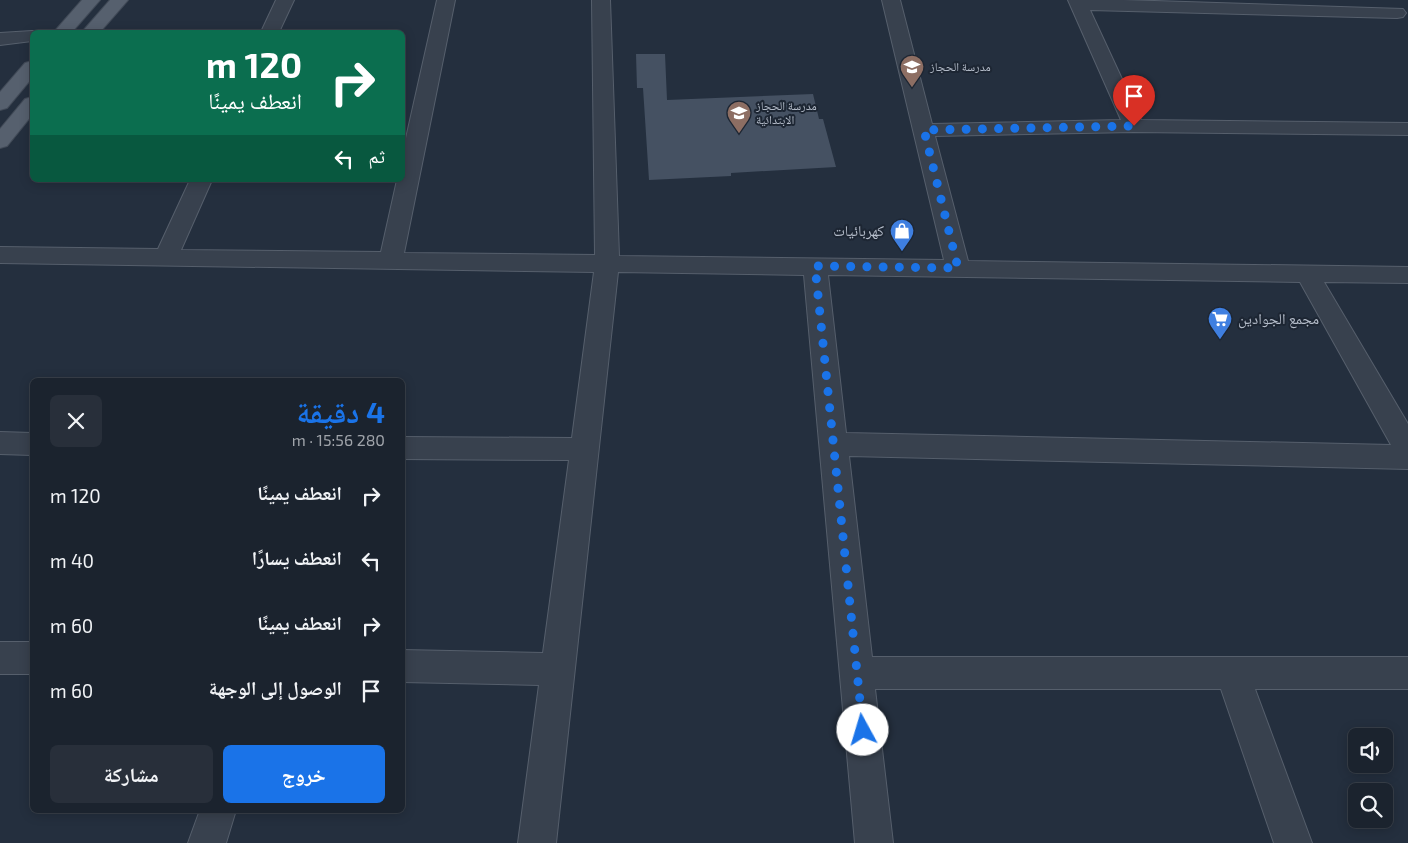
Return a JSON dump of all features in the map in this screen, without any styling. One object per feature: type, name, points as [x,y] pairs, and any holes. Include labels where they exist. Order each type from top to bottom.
[{"type":"main road","points":[[66,30],[91,0]]},
{"type":"main road","points":[[94,30],[119,0]]},
{"type":"main road","points":[[0,104],[30,69]]},
{"type":"main road","points":[[0,142],[30,105]]},
{"type":"street","points":[[271,30],[285,0]]},
{"type":"street","points":[[391,260],[446,0]]},
{"type":"street","points":[[536,843],[607,263],[601,0]]},
{"type":"street","points":[[891,0],[958,268]]},
{"type":"street","points":[[1134,126],[1077,2],[1397,13]]},
{"type":"street","points":[[0,39],[30,36]]},
{"type":"street","points":[[924,130],[1134,126],[1408,129]]},
{"type":"street","points":[[166,257],[200,182]]},
{"type":"street","points":[[0,254],[1408,275]]},
{"type":"street","points":[[815,266],[874,843]]},
{"type":"street","points":[[1307,274],[1408,449]]},
{"type":"street","points":[[0,443],[30,444]]},
{"type":"street","points":[[834,444],[1408,457]]},
{"type":"street","points":[[405,448],[584,449]]},
{"type":"street","points":[[0,658],[30,658]]},
{"type":"street","points":[[405,666],[558,669]]},
{"type":"street","points":[[857,673],[1408,673]]},
{"type":"street","points":[[1232,673],[1293,843]]},
{"type":"street","points":[[206,843],[217,813]]},
{"type":"building","points":[[636,54],[665,54],[667,100],[813,94],[819,119],[823,119],[836,167],[731,173],[731,176],[649,180],[643,88],[637,88]]},
{"type":"place","name":"مدرسة الحجاز","points":[[912,88]]},
{"type":"place","name":"مدرسة الحجاز الابتدائية","points":[[739,134]]},
{"type":"place","name":"كهربائيات","points":[[902,252]]},
{"type":"place","name":"مجمع الجوادين","points":[[1220,340]]},
{"type":"route","points":[[863,730],[815,266],[958,268],[924,130],[1134,126]]}]
